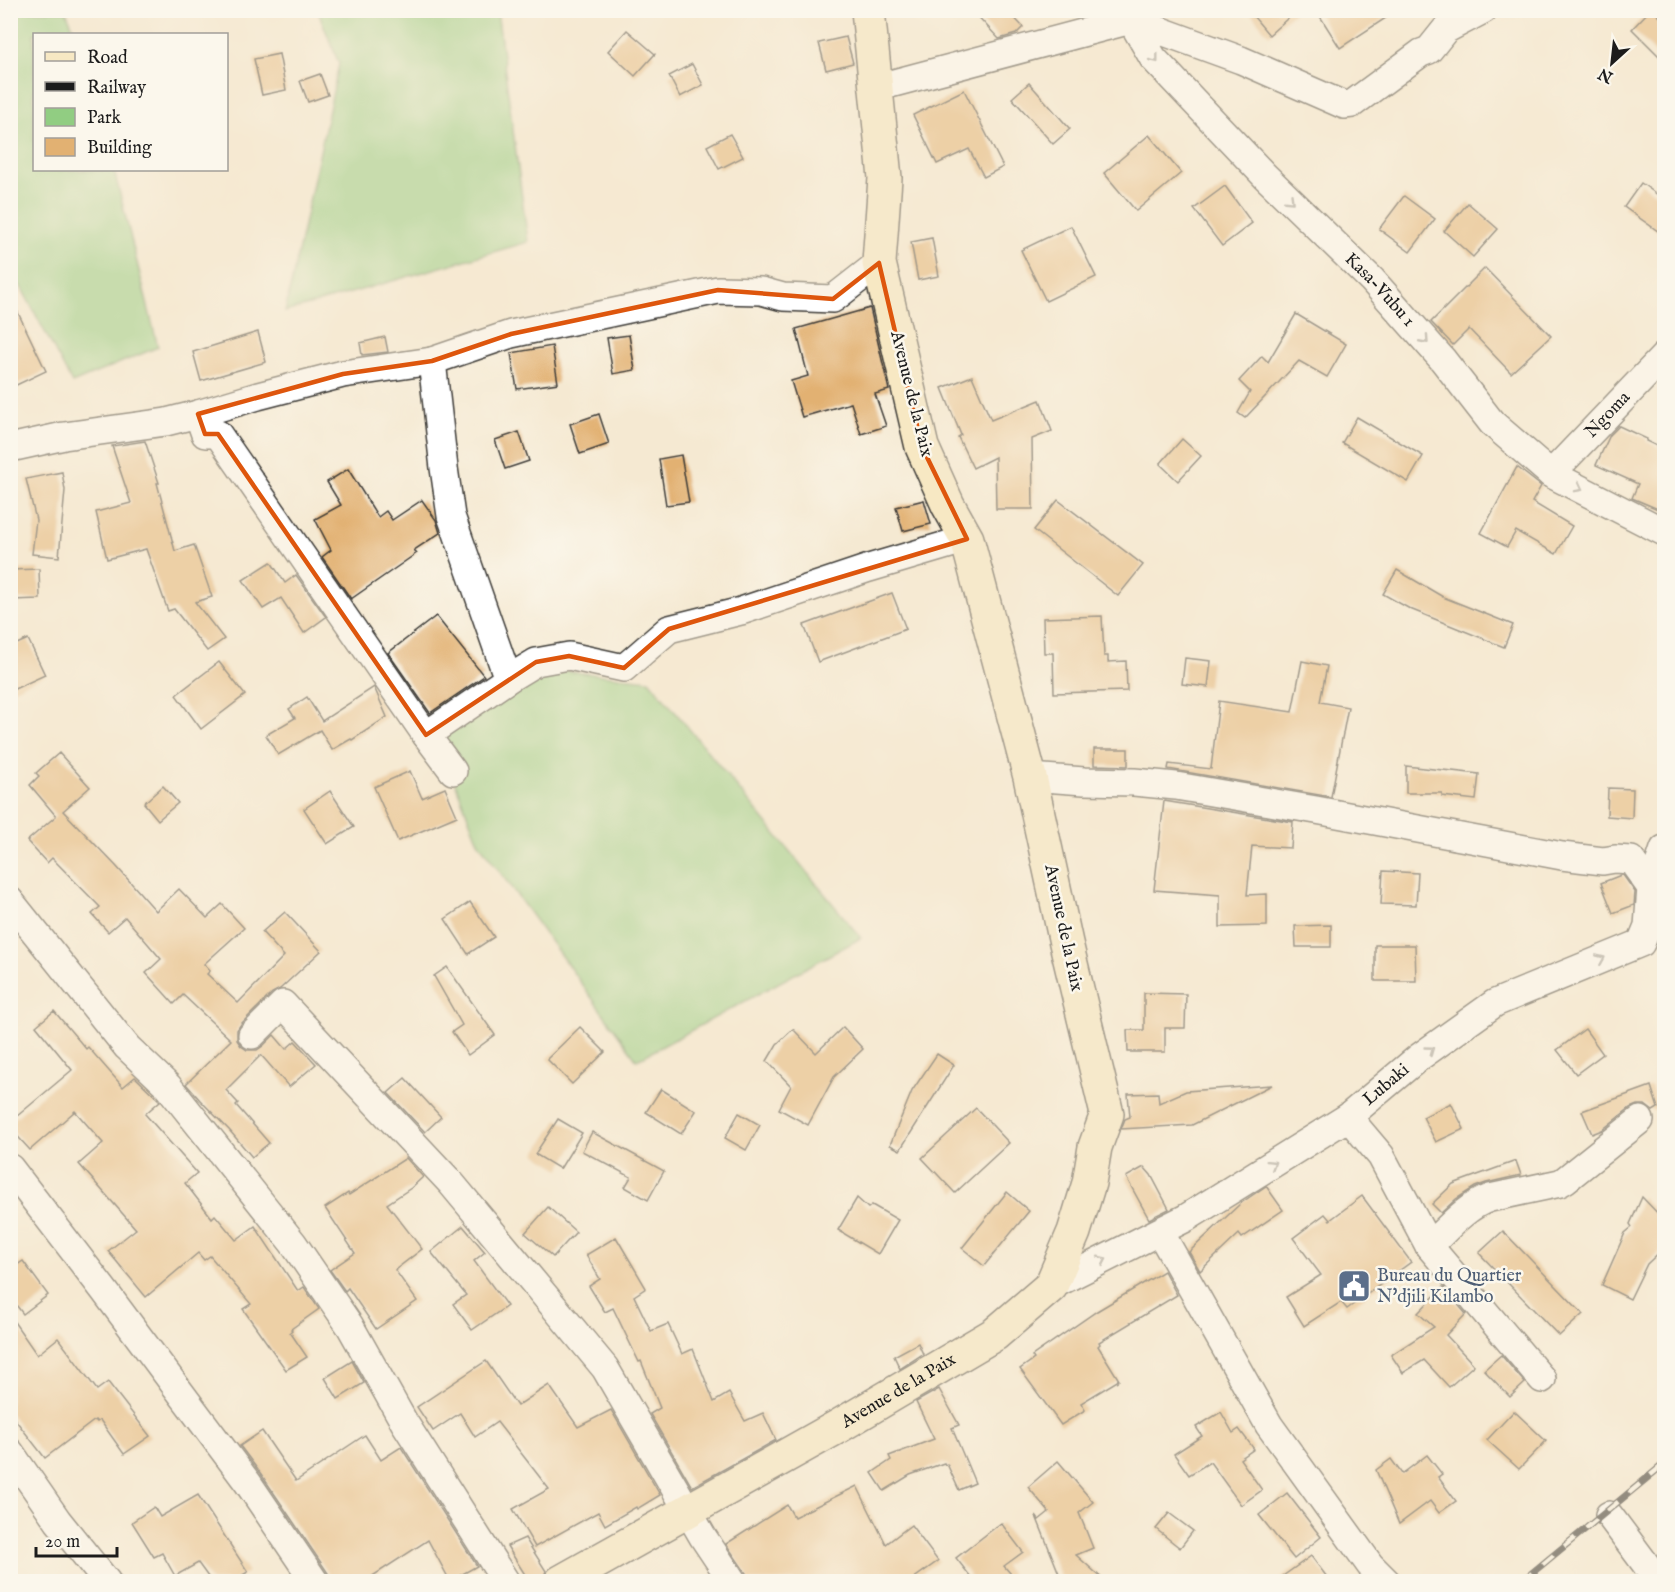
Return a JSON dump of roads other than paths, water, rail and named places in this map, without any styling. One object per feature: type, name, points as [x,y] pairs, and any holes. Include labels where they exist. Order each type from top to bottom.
[{"type":"street","name":"Avenue de la Paix","points":[[561,1581],[839,1426],[995,1334],[1051,1286],[1074,1232],[1089,1183],[1095,1147],[1107,1114],[1066,943],[1030,777],[967,539],[948,505],[922,447],[879,263],[885,178],[867,10]]},
{"type":"street","points":[[874,88],[1127,15],[1241,60],[1344,105],[1352,104],[1421,53],[1429,50],[1445,30],[1483,10]]},
{"type":"street","name":"Kasa-Vubu 1","points":[[1127,15],[1153,58],[1265,176],[1372,280],[1443,360],[1492,423],[1551,474],[1665,532]]},
{"type":"street","points":[[10,448],[64,436],[166,422],[343,374],[432,361],[512,334],[718,290],[761,291],[783,297],[833,299],[879,263]]},
{"type":"street","name":"Ngoma","points":[[1551,474],[1665,356]]},
{"type":"street","points":[[432,361],[451,516],[508,679]]},
{"type":"street","points":[[198,414],[205,434],[218,434],[453,771]]},
{"type":"street","points":[[426,735],[536,662],[569,656],[624,668],[669,629],[741,610],[967,539]]},
{"type":"street","points":[[1030,777],[1176,786],[1562,856],[1603,861],[1631,860],[1651,888]]},
{"type":"street","name":"Lubaki","points":[[1051,1286],[1186,1218],[1348,1117],[1418,1058],[1495,1003],[1641,943],[1648,926],[1651,888],[1665,849]]},
{"type":"street","points":[[10,901],[127,1047],[168,1086],[293,1243],[350,1326],[404,1422],[506,1581]]},
{"type":"street","points":[[252,1035],[283,1004],[451,1184],[605,1368],[703,1537],[733,1581]]},
{"type":"street","points":[[1348,1117],[1381,1156],[1429,1246],[1542,1379]]},
{"type":"street","points":[[1429,1246],[1480,1201],[1560,1183],[1640,1120]]},
{"type":"street","points":[[10,1168],[248,1483],[315,1581]]},
{"type":"street","points":[[1160,1232],[1269,1425],[1370,1565],[1387,1581]]},
{"type":"street","points":[[10,1452],[58,1521],[107,1581]]},
{"type":"street","points":[[1609,1515],[1659,1581]]},
{"type":"railway","points":[[1521,1582],[1664,1464]]},
{"type":"place","name":"Bureau du Quartier N'djili Kilambo","points":[[1354,1286]]}]
